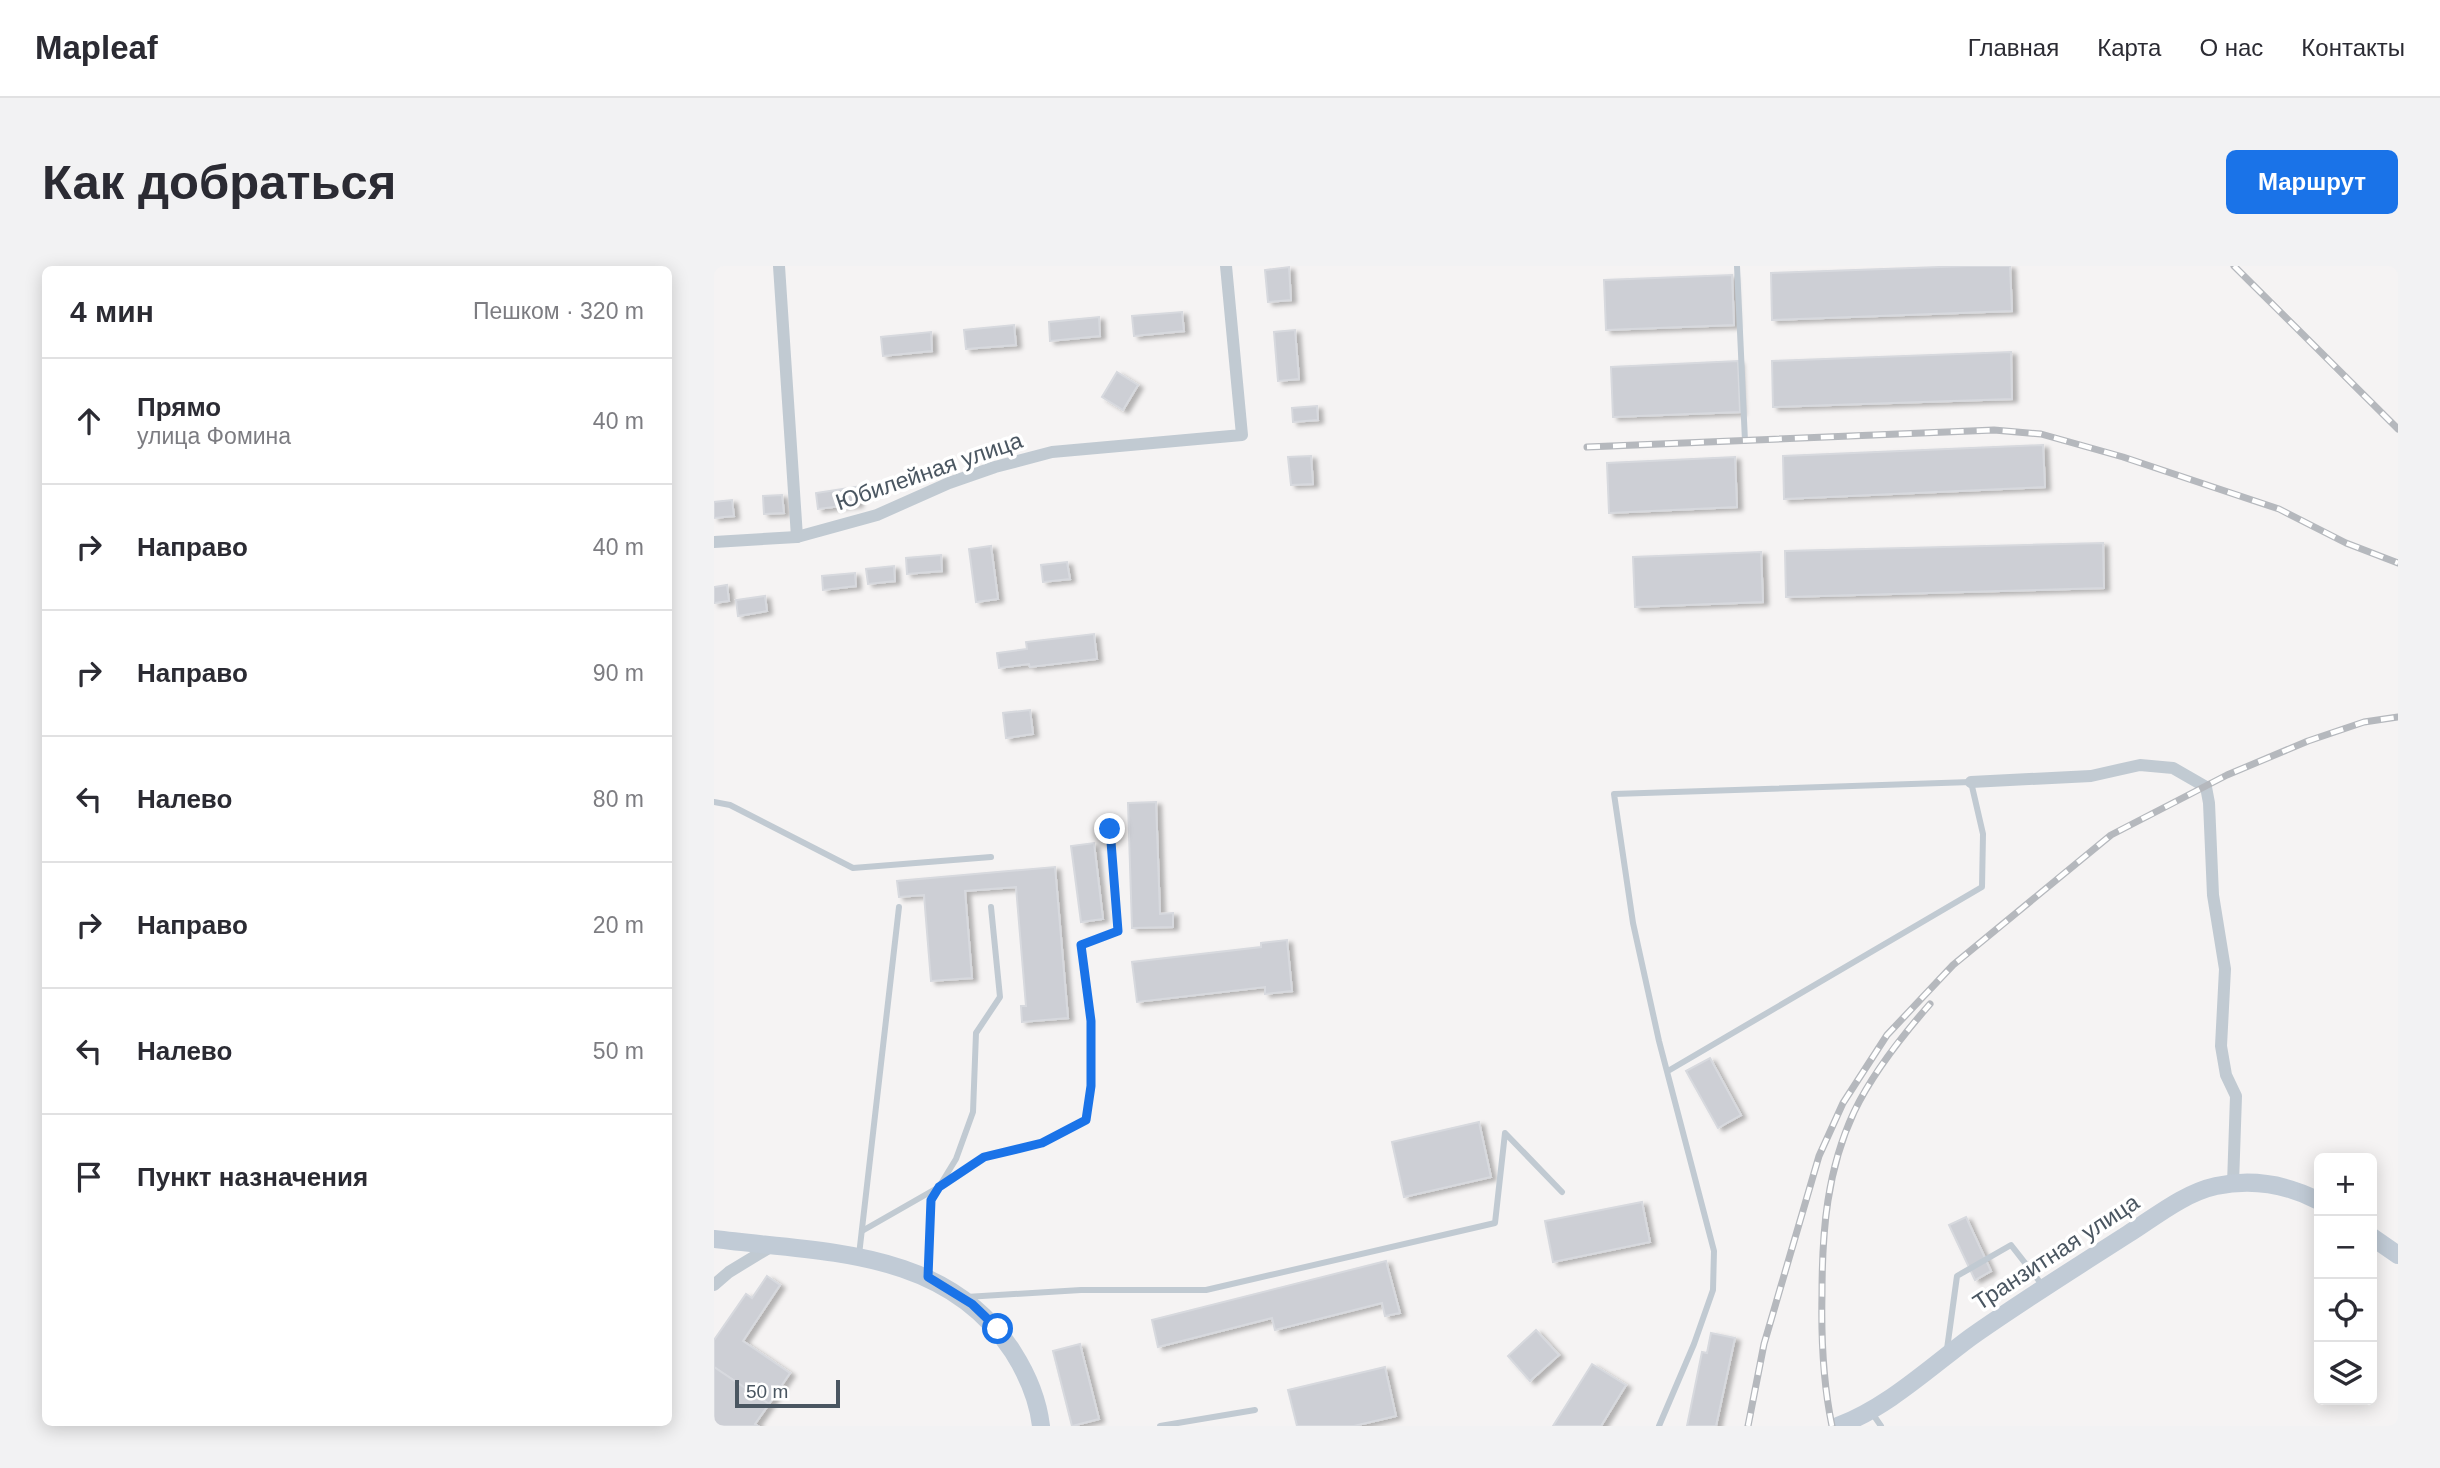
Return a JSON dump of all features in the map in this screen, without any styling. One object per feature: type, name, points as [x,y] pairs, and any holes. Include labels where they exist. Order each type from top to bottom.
[{"type":"street","points":[[779,266],[797,537]]},
{"type":"street","name":"Юбилейная улица","points":[[714,542],[797,537],[877,515],[961,479],[1052,452],[1242,435],[1226,266]]},
{"type":"street","points":[[1970,782],[2091,776],[2140,765],[2173,768],[2206,787],[2213,895],[2225,969],[2221,1046],[2226,1075],[2236,1096],[2233,1184]]},
{"type":"street","name":"Транзитная улица","points":[[1838,1426],[1876,1419],[1945,1357],[2184,1198],[2214,1186],[2255,1181],[2290,1188],[2314,1199]]},
{"type":"street","points":[[714,1239],[772,1247],[817,1249],[884,1262],[928,1277],[972,1304],[998,1329],[1021,1365],[1039,1408],[1041,1426]]},
{"type":"street","points":[[2377,1240],[2398,1255]]},
{"type":"street","points":[[714,1285],[729,1272],[772,1247]]},
{"type":"lane","points":[[1737,266],[1745,441]]},
{"type":"lane","points":[[1659,1426],[1694,1344],[1713,1290],[1714,1251],[1668,1071],[1633,923],[1614,794],[1970,782],[1983,834],[1982,887],[1668,1071]]},
{"type":"lane","points":[[714,802],[730,804],[853,868],[990,857]]},
{"type":"lane","points":[[862,1231],[939,1187],[984,1157],[1042,1143],[1086,1120],[1091,1086],[1091,1021],[1081,945],[1118,931],[1110,829]]},
{"type":"lane","points":[[859,1257],[899,907]]},
{"type":"lane","points":[[928,1277],[931,1200],[956,1159],[972,1112],[976,1033],[1000,997],[992,907]]},
{"type":"lane","points":[[960,1297],[1082,1290],[1206,1290],[1494,1223],[1505,1133],[1562,1192]]},
{"type":"lane","points":[[1945,1357],[1957,1276],[2011,1245],[2045,1288]]},
{"type":"lane","points":[[1160,1426],[1255,1410]]},
{"type":"building","points":[[2010,266],[2012,311],[1772,320],[1771,273]]},
{"type":"building","points":[[1289,267],[1291,300],[1268,302],[1265,270]]},
{"type":"building","points":[[1732,275],[1734,325],[1606,330],[1604,280]]},
{"type":"building","points":[[1182,312],[1184,331],[1134,336],[1132,316]]},
{"type":"building","points":[[1099,317],[1100,336],[1050,341],[1049,322]]},
{"type":"building","points":[[1014,325],[1016,345],[966,349],[964,330]]},
{"type":"building","points":[[1295,330],[1299,379],[1278,381],[1274,332]]},
{"type":"building","points":[[931,332],[932,351],[883,356],[881,337]]},
{"type":"building","points":[[2011,352],[2012,399],[1773,407],[1772,361]]},
{"type":"building","points":[[1738,361],[1740,412],[1613,417],[1611,367]]},
{"type":"building","points":[[1117,372],[1138,385],[1123,410],[1102,397]]},
{"type":"building","points":[[1317,406],[1318,420],[1293,422],[1292,408]]},
{"type":"building","points":[[2043,445],[2045,487],[1784,499],[1783,456]]},
{"type":"building","points":[[1311,456],[1313,484],[1291,485],[1288,457]]},
{"type":"building","points":[[1735,457],[1737,507],[1609,513],[1607,463]]},
{"type":"building","points":[[856,487],[858,504],[818,509],[816,493]]},
{"type":"building","points":[[782,495],[784,513],[764,514],[763,496]]},
{"type":"building","points":[[732,500],[734,516],[714,518],[714,502]]},
{"type":"building","points":[[2103,543],[2104,588],[1786,597],[1785,551]]},
{"type":"building","points":[[991,546],[998,599],[976,602],[969,549]]},
{"type":"building","points":[[1761,552],[1763,602],[1635,607],[1633,557]]},
{"type":"building","points":[[941,555],[942,571],[907,574],[906,558]]},
{"type":"building","points":[[1067,562],[1070,579],[1043,582],[1041,565]]},
{"type":"building","points":[[894,566],[895,581],[868,584],[866,569]]},
{"type":"building","points":[[855,573],[856,586],[823,590],[822,576]]},
{"type":"building","points":[[727,585],[729,601],[714,603],[714,587]]},
{"type":"building","points":[[765,596],[767,611],[738,616],[736,600]]},
{"type":"building","points":[[1094,634],[1097,659],[999,668],[997,653],[1027,649],[1026,642]]},
{"type":"building","points":[[1030,710],[1033,734],[1006,738],[1003,713]]},
{"type":"building","points":[[1156,802],[1160,914],[1173,913],[1173,927],[1132,928],[1128,803]]},
{"type":"building","points":[[1094,843],[1103,919],[1081,922],[1071,846]]},
{"type":"building","points":[[1055,867],[1068,1018],[1022,1022],[1021,1006],[1026,1006],[1016,887],[965,891],[972,978],[931,981],[924,895],[899,897],[897,881]]},
{"type":"building","points":[[1287,940],[1292,991],[1265,994],[1265,987],[1137,1002],[1132,962],[1261,947],[1261,943]]},
{"type":"building","points":[[1710,1058],[1741,1115],[1718,1128],[1686,1071]]},
{"type":"building","points":[[1479,1122],[1491,1177],[1404,1197],[1392,1142]]},
{"type":"building","points":[[1642,1202],[1650,1242],[1553,1262],[1545,1221]]},
{"type":"building","points":[[1966,1217],[1991,1271],[1975,1280],[1949,1225]]},
{"type":"building","points":[[1386,1261],[1400,1313],[1385,1316],[1382,1303],[1275,1330],[1272,1318],[1158,1347],[1152,1320]]},
{"type":"building","points":[[767,1276],[780,1285],[743,1341],[790,1373],[769,1404],[714,1367],[714,1340],[746,1294],[752,1298]]},
{"type":"building","points":[[1536,1330],[1559,1355],[1530,1381],[1508,1356]]},
{"type":"building","points":[[1711,1333],[1735,1338],[1716,1426],[1687,1426],[1702,1352],[1707,1353]]},
{"type":"building","points":[[1080,1344],[1099,1419],[1072,1426],[1053,1351]]},
{"type":"building","points":[[1592,1364],[1626,1385],[1601,1426],[1553,1426]]},
{"type":"building","points":[[714,1367],[769,1404],[755,1424],[758,1426],[714,1426]]},
{"type":"building","points":[[1385,1367],[1396,1416],[1354,1426],[1297,1426],[1288,1390]]},
{"type":"railway","points":[[2234,266],[2398,429]]},
{"type":"railway","points":[[1587,447],[1994,430],[2041,434],[2123,457],[2279,509],[2346,543],[2398,563]]},
{"type":"railway","points":[[1748,1426],[1764,1344],[1819,1156],[1843,1103],[1887,1035],[1953,965],[2111,835],[2227,775],[2308,741],[2364,722],[2398,717]]},
{"type":"railway","points":[[1832,1426],[1822,1344],[1823,1247],[1832,1178],[1845,1134],[1861,1098],[1888,1056],[1930,1004]]},
{"type":"route","points":[[998,1329],[972,1304],[928,1277],[931,1200],[939,1187],[984,1157],[1042,1143],[1086,1120],[1091,1086],[1091,1021],[1081,945],[1118,931],[1110,829]]}]
